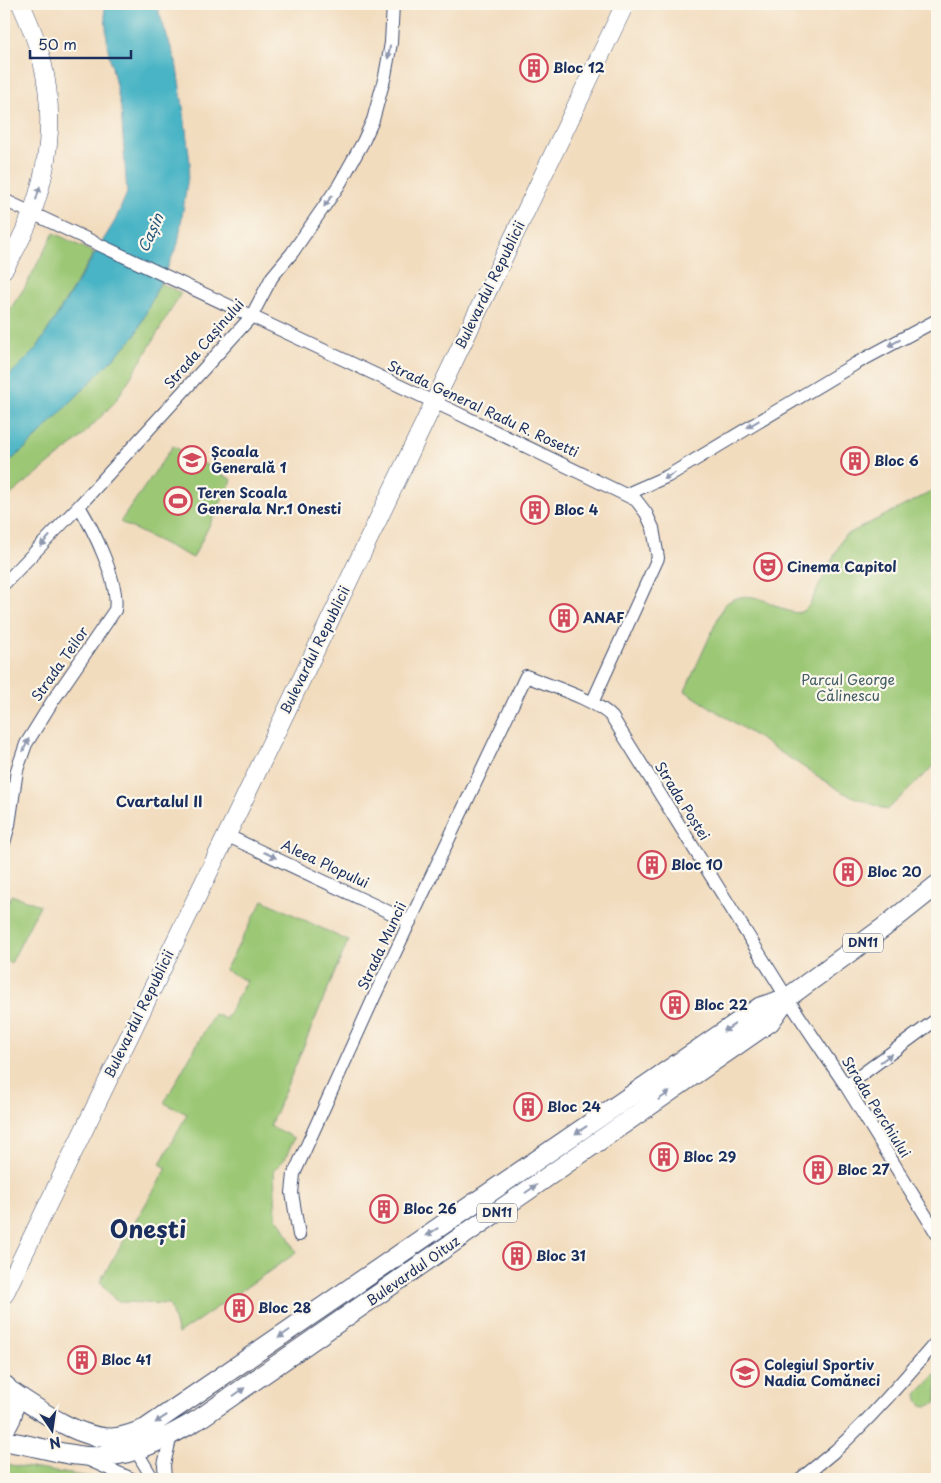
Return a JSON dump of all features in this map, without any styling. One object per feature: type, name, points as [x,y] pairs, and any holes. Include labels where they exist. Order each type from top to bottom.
[{"type":"main road","name":"Bulevardul Oituz","points":[[134,1443],[145,1429],[760,1007],[787,998],[883,928],[937,885]]},
{"type":"main road","name":"Bulevardul Oituz","points":[[4,1441],[77,1456],[107,1457],[134,1443],[170,1435],[199,1419],[770,1022],[787,998]]},
{"type":"main road","name":"Bulevardul Oituz","points":[[6,1386],[45,1414],[79,1431],[134,1443]]},
{"type":"main road","name":"DN11","points":[[4,1430],[10,1423],[13,1414],[12,1398],[6,1386]]},
{"type":"main road","points":[[188,1400],[186,1410],[193,1418],[199,1419]]},
{"type":"street","points":[[4,269],[31,214],[45,168],[49,139],[50,110],[42,59],[21,4]]},
{"type":"street","name":"Strada Cașinului","points":[[4,584],[251,317],[272,277],[292,254],[339,185],[363,142],[372,120],[385,76],[393,4]]},
{"type":"street","name":"Bulevardul Republicii","points":[[4,1295],[625,4]]},
{"type":"street","name":"Strada General Radu R. Rosetti","points":[[4,200],[627,494]]},
{"type":"street","points":[[627,494],[668,476],[855,364],[937,320]]},
{"type":"street","points":[[592,703],[658,558],[650,521],[642,506],[627,494]]},
{"type":"street","name":"Strada Teilor","points":[[4,843],[9,825],[17,770],[26,744],[52,702],[115,610],[116,597],[104,558],[90,526],[78,506]]},
{"type":"street","name":"Strada Poștei","points":[[526,676],[592,703],[612,717],[787,998]]},
{"type":"street","name":"Strada Muncii","points":[[299,1236],[292,1193],[294,1174],[375,995],[526,676]]},
{"type":"street","name":"Aleea Plopului","points":[[226,835],[410,922]]},
{"type":"street","name":"Strada Perchiului","points":[[787,998],[846,1086],[937,1234]]},
{"type":"street","points":[[846,1086],[937,1019]]},
{"type":"street","name":"Bulevardul Oituz","points":[[409,1248],[421,1265]]},
{"type":"street","points":[[800,1479],[836,1450],[872,1414],[937,1341]]},
{"type":"street","points":[[165,1479],[164,1465],[170,1435]]},
{"type":"street","points":[[134,1443],[153,1479]]},
{"type":"street","points":[[77,1456],[103,1465],[132,1479]]},
{"type":"green space","points":[[54,233],[94,253],[37,348],[4,381],[4,318],[25,287]]},
{"type":"green space","points":[[160,283],[181,293],[115,402],[76,442],[4,500],[4,466],[30,444],[135,336]]},
{"type":"green space","name":"Teren Scoala Generala Nr.1 Onesti","points":[[173,446],[232,480],[193,558],[120,522]]},
{"type":"green space","name":"Parcul George Călinescu","points":[[937,489],[937,763],[887,810],[844,793],[685,691],[724,605],[735,598],[746,596],[767,601],[785,610],[794,612],[806,609],[844,536]]},
{"type":"green space","points":[[11,895],[40,905],[11,963],[4,960],[4,914]]},
{"type":"green space","points":[[263,900],[348,941],[270,1126],[294,1138],[285,1159],[274,1170],[276,1218],[282,1223],[296,1253],[178,1334],[168,1304],[115,1300],[100,1281],[167,1168],[160,1164],[187,1114],[164,1103],[214,1014],[226,1019],[246,981],[225,970]]},
{"type":"green space","points":[[937,1373],[937,1402],[924,1406],[919,1402],[917,1394]]},
{"type":"green space","points":[[4,1464],[97,1478],[101,1479],[4,1479]]},
{"type":"water","name":"Cașin","points":[[104,4],[156,4],[176,62],[190,163],[178,244],[135,336],[30,444],[4,466],[4,381],[37,348],[115,221],[127,193],[121,108],[108,49]]},
{"type":"place","name":"Bloc 12","points":[[534,68]]},
{"type":"place","name":"Școala Generală 1","points":[[192,460]]},
{"type":"place","name":"Bloc 6","points":[[855,461]]},
{"type":"place","name":"Teren Scoala Generala Nr.1 Onesti","points":[[178,501]]},
{"type":"place","name":"Bloc 4","points":[[535,510]]},
{"type":"place","name":"Cinema Capitol","points":[[768,567]]},
{"type":"place","name":"ANAF","points":[[564,618]]},
{"type":"place","name":"Bloc 10","points":[[652,865]]},
{"type":"place","name":"Bloc 20","points":[[848,872]]},
{"type":"place","name":"Bloc 22","points":[[675,1005]]},
{"type":"place","name":"Bloc 24","points":[[528,1107]]},
{"type":"place","name":"Bloc 29","points":[[664,1157]]},
{"type":"place","name":"Bloc 27","points":[[818,1170]]},
{"type":"place","name":"Bloc 26","points":[[384,1209]]},
{"type":"place","name":"Bloc 31","points":[[517,1256]]},
{"type":"place","name":"Bloc 28","points":[[239,1308]]},
{"type":"place","name":"Bloc 41","points":[[82,1360]]},
{"type":"place","name":"Colegiul Sportiv Nadia Comăneci","points":[[745,1373]]},
{"type":"district","name":"Cvartalul II","points":[[159,802]]},
{"type":"district","name":"Onești","points":[[148,1230]]}]
